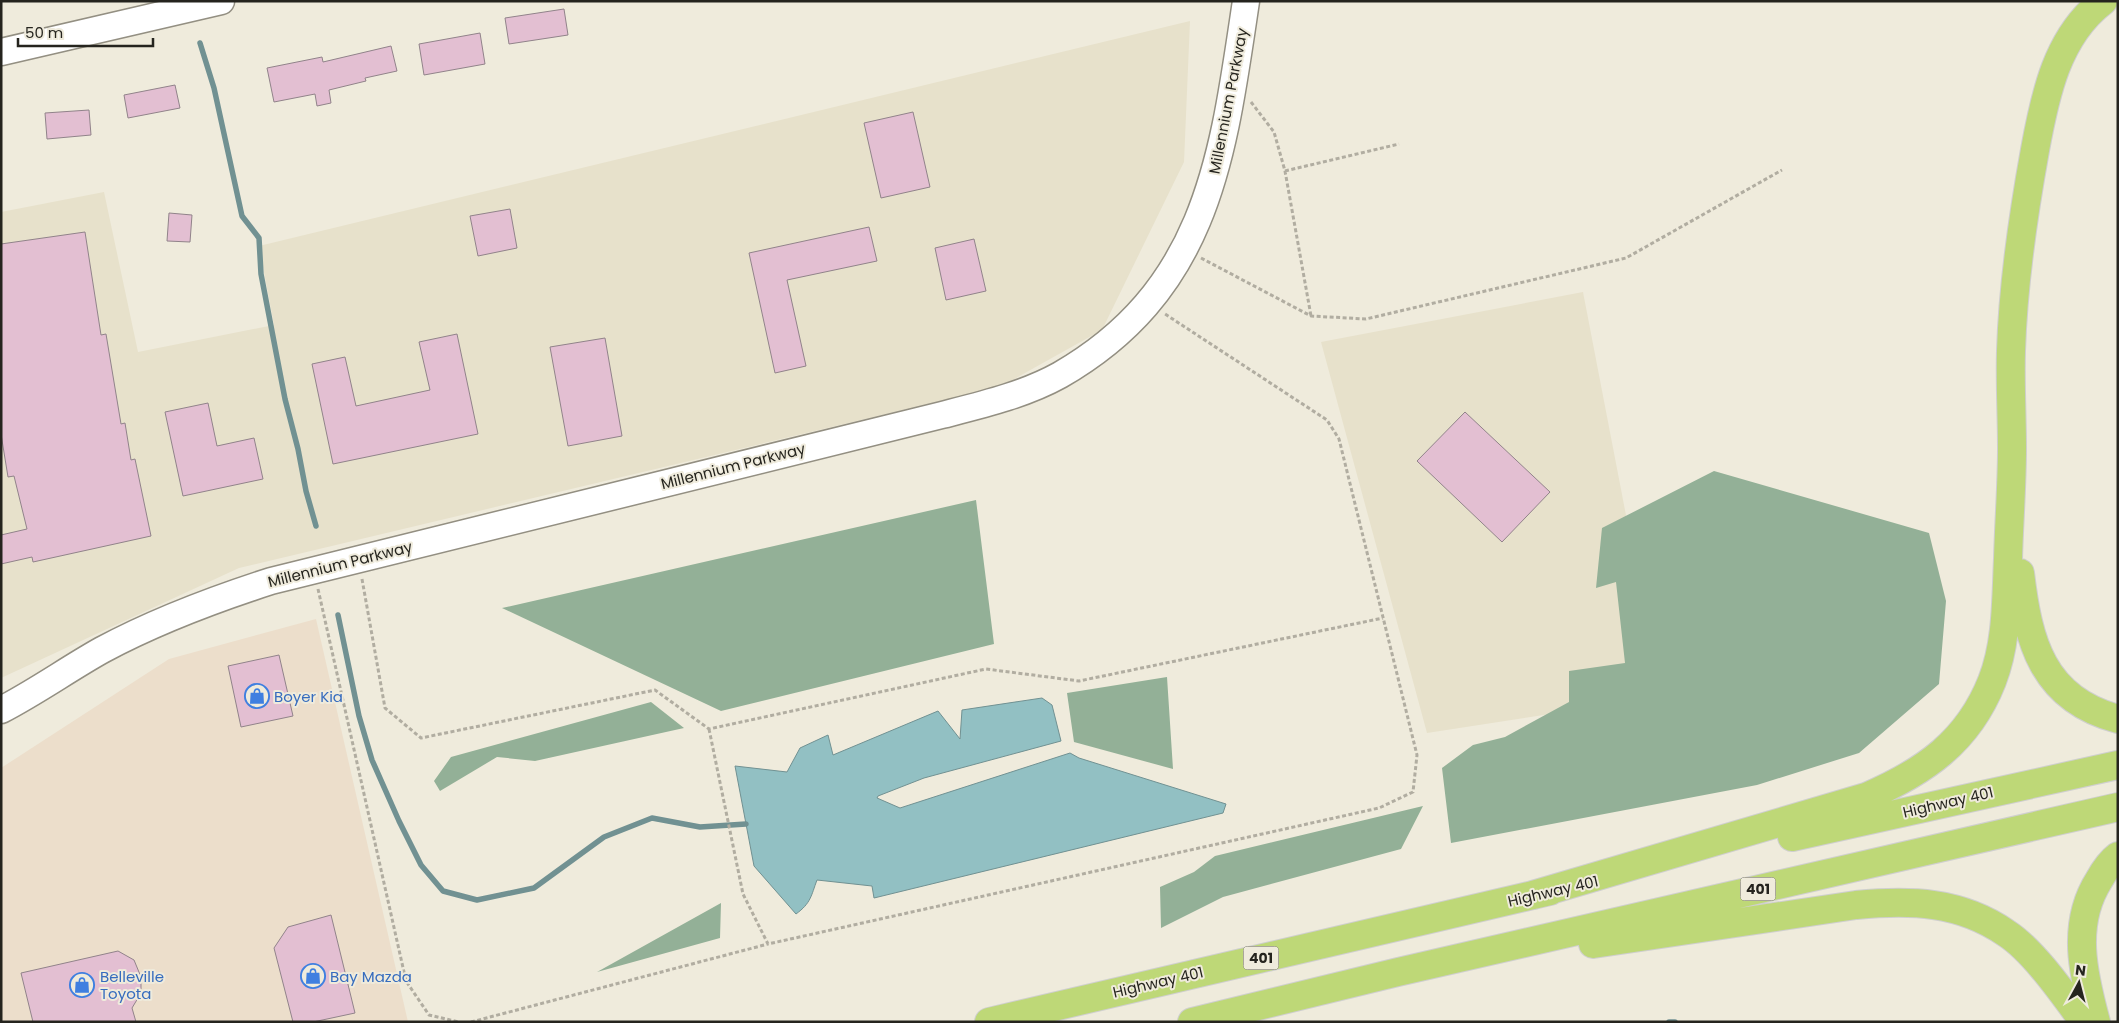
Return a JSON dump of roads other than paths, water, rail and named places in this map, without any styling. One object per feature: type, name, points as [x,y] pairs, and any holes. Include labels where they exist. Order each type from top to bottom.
[{"type":"highway","points":[[1533,895],[1866,796],[1905,778],[1944,752],[1958,739],[1977,712],[1992,682],[2001,652],[2005,617],[2012,476],[2011,350],[2014,307],[2028,188],[2046,96],[2064,49],[2077,26],[2103,1]]},
{"type":"highway","points":[[2012,476],[2023,598],[2027,622],[2039,657],[2049,673],[2068,694],[2100,714],[2118,720]]},
{"type":"highway","name":"Highway 401","points":[[989,1022],[1533,895],[2118,765]]},
{"type":"highway","name":"401","points":[[1192,1022],[1398,972],[2118,807]]},
{"type":"highway","points":[[2096,1022],[2084,974],[2081,948],[2083,918],[2090,893],[2103,872],[2118,856]]},
{"type":"highway","points":[[1398,972],[1894,901],[1956,910],[1986,921],[2008,933],[2030,954],[2084,1022]]},
{"type":"street","points":[[1,52],[221,1]]},
{"type":"street","name":"Millennium Parkway","points":[[1,710],[101,651],[180,612],[270,581],[942,415],[1012,395],[1060,375],[1088,356],[1137,315],[1166,280],[1185,249],[1211,185],[1220,154],[1246,1]]},
{"type":"water","points":[[1042,698],[1052,705],[1061,741],[924,778],[877,798],[900,808],[1070,753],[1079,758],[1226,804],[1223,813],[874,898],[872,886],[817,880],[808,903],[796,914],[754,866],[735,766],[787,772],[800,748],[828,735],[833,755],[938,711],[960,739],[962,710]]},
{"type":"waterway","points":[[200,43],[214,88],[242,216],[259,238],[261,274],[285,399],[316,526]]},
{"type":"waterway","points":[[338,615],[359,716],[372,760],[421,865],[443,891],[477,900],[534,888],[604,837],[652,818],[700,827],[746,824]]},
{"type":"waterway","points":[[1669,1022],[1675,1022]]},
{"type":"place","name":"Boyer Kia","points":[[257,696]]},
{"type":"place","name":"Bay Mazda","points":[[313,976]]},
{"type":"place","name":"Belleville Toyota","points":[[82,985]]}]
